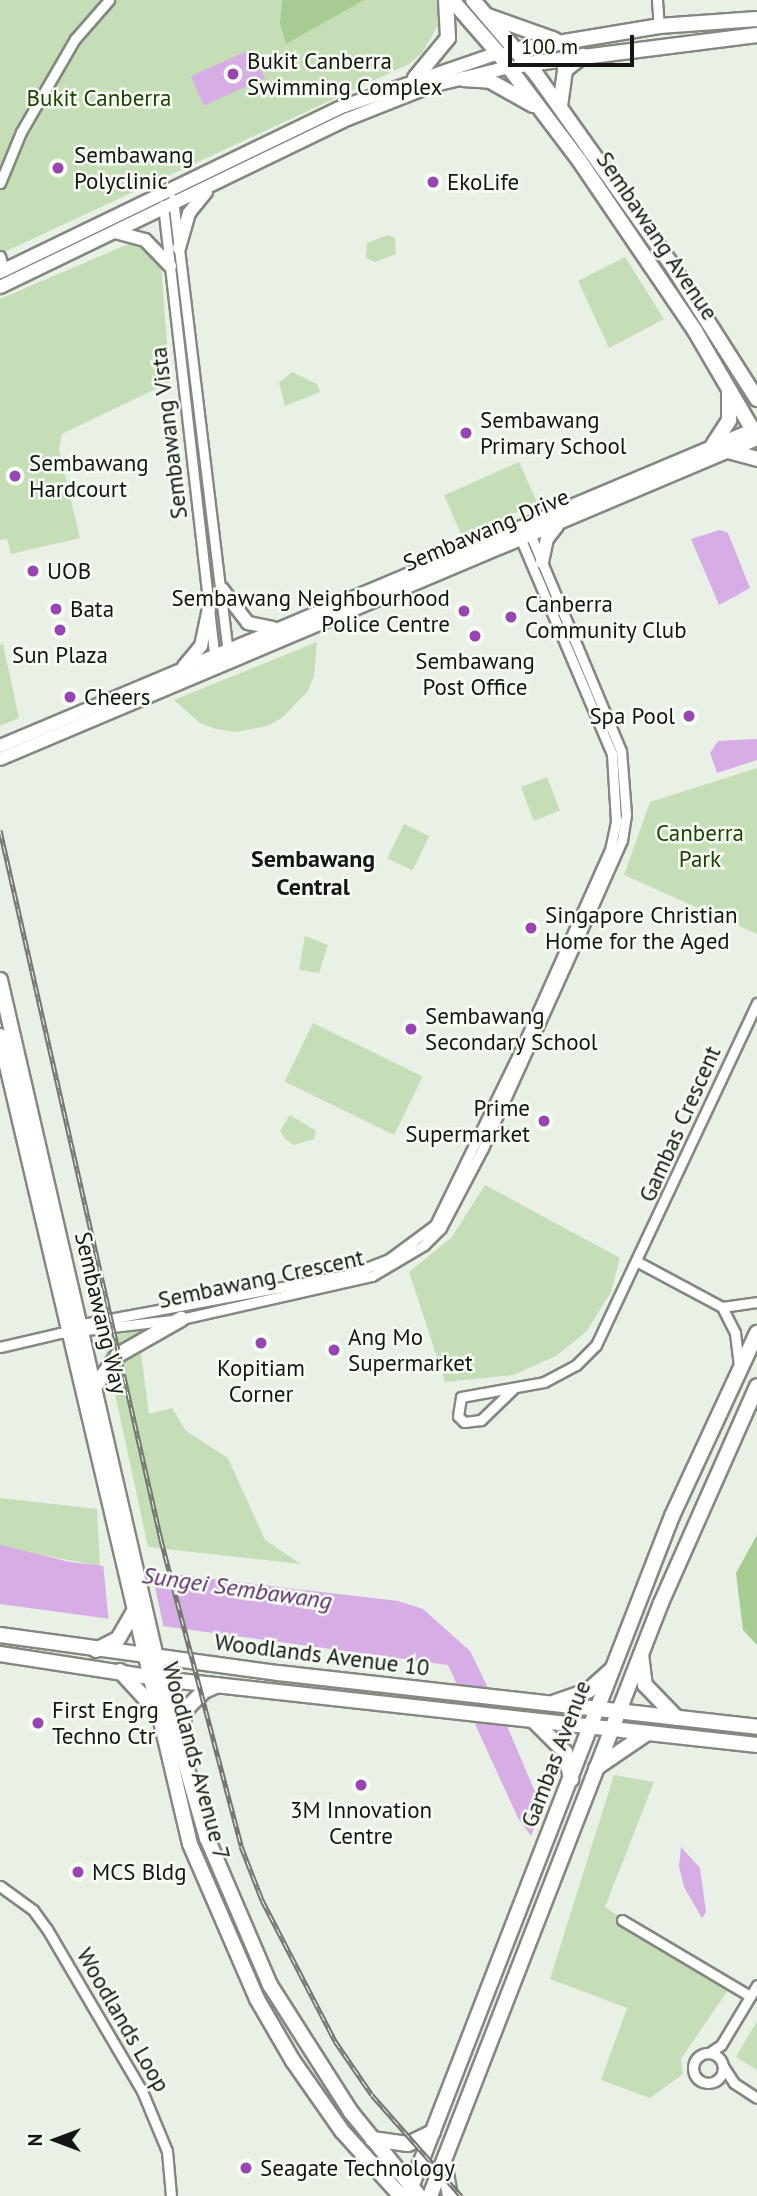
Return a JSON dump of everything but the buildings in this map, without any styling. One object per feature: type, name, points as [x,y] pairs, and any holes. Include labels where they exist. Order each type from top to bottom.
[{"type":"main road","points":[[415,78],[448,38],[446,0]]},
{"type":"main road","name":"Sembawang Avenue","points":[[452,0],[498,53],[579,160],[727,382],[756,433]]},
{"type":"main road","name":"Sembawang Avenue","points":[[473,0],[516,49],[560,108],[671,264],[755,393]]},
{"type":"main road","points":[[487,16],[556,41]]},
{"type":"main road","points":[[179,248],[188,213],[217,179],[344,106],[415,78],[516,49],[659,26],[757,19]]},
{"type":"main road","points":[[2,271],[217,179],[348,119],[431,86],[527,63],[757,35]]},
{"type":"main road","points":[[560,108],[565,70],[587,54]]},
{"type":"main road","points":[[463,79],[490,81],[538,107]]},
{"type":"main road","points":[[0,287],[115,232],[167,200]]},
{"type":"main road","points":[[115,232],[145,240],[170,266]]},
{"type":"main road","points":[[713,445],[729,420],[727,382]]},
{"type":"main road","name":"Sembawang Drive","points":[[0,759],[228,654],[524,532],[713,445],[756,433]]},
{"type":"main road","name":"Sembawang Drive","points":[[228,654],[276,629],[524,532],[565,519],[728,451],[756,433]]},
{"type":"main road","points":[[728,451],[757,459]]},
{"type":"main road","points":[[542,562],[551,531],[565,519]]},
{"type":"main road","points":[[222,589],[248,623],[276,629]]},
{"type":"main road","points":[[182,668],[201,646],[209,608]]},
{"type":"main road","name":"Sembawang Drive","points":[[0,746],[182,668],[215,660]]},
{"type":"main road","name":"Sembawang Way","points":[[0,980],[72,1330],[95,1386],[124,1546],[133,1613],[144,1630]]},
{"type":"main road","name":"Sembawang Way","points":[[0,1036],[151,1657]]},
{"type":"main road","points":[[95,1386],[118,1355],[181,1319]]},
{"type":"main road","name":"Gambas Avenue","points":[[410,2194],[672,1516],[757,1333]]},
{"type":"main road","name":"Gambas Avenue","points":[[430,2196],[641,1653],[757,1386]]},
{"type":"main road","points":[[96,1650],[118,1639],[133,1613]]},
{"type":"main road","name":"Woodlands Avenue 10","points":[[0,1635],[151,1657],[757,1727]]},
{"type":"main road","points":[[641,1653],[645,1685],[678,1719]]},
{"type":"main road","name":"Woodlands Avenue 10","points":[[0,1654],[118,1670],[155,1678],[757,1745]]},
{"type":"main road","name":"Woodlands Avenue 7","points":[[151,1657],[159,1718],[190,1844],[257,1999],[293,2061],[369,2162],[410,2194]]},
{"type":"main road","points":[[551,1703],[589,1690],[615,1665]]},
{"type":"main road","points":[[118,1670],[147,1695],[159,1718]]},
{"type":"main road","name":"Woodlands Avenue 7","points":[[155,1678],[178,1734],[211,1849],[270,1985],[410,2194]]},
{"type":"main road","points":[[178,1734],[188,1707],[204,1691],[219,1685]]},
{"type":"main road","points":[[533,1721],[565,1752],[571,1780]]},
{"type":"main road","points":[[596,1768],[647,1734]]},
{"type":"main road","points":[[372,2139],[408,2144],[433,2133]]},
{"type":"main road","points":[[444,2161],[450,2196]]},
{"type":"main road","points":[[369,2162],[384,2196]]},
{"type":"street","points":[[0,183],[21,132],[75,39],[109,0]]},
{"type":"street","points":[[657,0],[659,26]]},
{"type":"street","name":"Sembawang Vista","points":[[167,200],[179,248],[228,654]]},
{"type":"street","name":"Sembawang Vista","points":[[167,200],[170,266],[215,660]]},
{"type":"street","points":[[0,256],[2,271]]},
{"type":"street","name":"Sembawang Crescent","points":[[72,1330],[181,1319],[333,1286],[388,1269],[441,1228],[483,1148],[622,840],[626,814],[621,751],[542,562],[524,532]]},
{"type":"street","name":"Sembawang Crescent","points":[[72,1330],[351,1274],[389,1259],[435,1225],[482,1134],[564,954],[610,849],[616,821],[612,754],[524,532]]},
{"type":"street","name":"Gambas Crescent","points":[[513,1389],[481,1420],[464,1422],[458,1416],[461,1397],[513,1389],[556,1377],[591,1351],[638,1262],[757,1003]]},
{"type":"street","points":[[638,1262],[722,1307],[735,1333],[738,1372]]},
{"type":"street","points":[[722,1307],[757,1302]]},
{"type":"street","points":[[0,1347],[72,1330]]},
{"type":"street","name":"Woodlands Loop","points":[[0,1885],[33,1910],[47,1929],[142,2091],[167,2151],[171,2196]]},
{"type":"street","points":[[622,1920],[750,1996]]},
{"type":"street","points":[[757,1985],[721,2045],[695,2060],[694,2073],[704,2083],[734,2084],[757,2098]]},
{"type":"street","points":[[715,2082],[721,2061],[721,2045]]},
{"type":"street","points":[[709,2053],[721,2061],[734,2084]]},
{"type":"green space","name":"Bukit Canberra","points":[[0,0],[437,0],[440,5],[439,24],[422,53],[409,64],[0,254]]},
{"type":"green space","points":[[282,0],[364,0],[286,44],[280,24]]},
{"type":"green space","points":[[388,235],[395,238],[396,254],[375,262],[366,258],[367,243]]},
{"type":"green space","points":[[133,242],[161,264],[170,382],[62,434],[59,450],[80,538],[11,554],[7,539],[0,540],[0,299]]},
{"type":"green space","points":[[625,257],[664,319],[609,348],[578,281]]},
{"type":"green space","points":[[292,372],[317,384],[320,392],[285,406],[279,383]]},
{"type":"green space","points":[[519,462],[537,503],[462,536],[444,495]]},
{"type":"green space","points":[[317,642],[314,676],[307,692],[282,718],[267,726],[236,732],[216,729],[200,723],[174,700]]},
{"type":"green space","points":[[3,644],[19,718],[0,726],[0,645]]},
{"type":"green space","name":"Canberra Park","points":[[757,768],[757,934],[624,875],[650,802]]},
{"type":"green space","points":[[547,777],[560,811],[534,821],[521,787]]},
{"type":"green space","points":[[404,824],[429,836],[413,870],[387,858]]},
{"type":"green space","points":[[305,936],[328,945],[319,973],[299,970]]},
{"type":"green space","points":[[313,1023],[423,1076],[394,1135],[285,1081]]},
{"type":"green space","points":[[290,1115],[316,1131],[314,1139],[294,1145],[286,1140],[280,1131]]},
{"type":"green space","points":[[485,1185],[620,1258],[611,1292],[586,1332],[556,1356],[513,1375],[445,1382],[409,1272],[452,1237]]},
{"type":"green space","points":[[160,1326],[140,1346],[149,1414],[172,1408],[186,1431],[228,1458],[265,1540],[301,1564],[148,1547],[103,1338]]},
{"type":"green space","points":[[0,1498],[97,1509],[100,1566],[0,1547]]},
{"type":"green space","points":[[757,1535],[757,1645],[743,1630],[736,1573]]},
{"type":"green space","points":[[614,1775],[654,1782],[605,1907],[728,1990],[681,2059],[683,2074],[650,2098],[601,2080],[627,2008],[550,1979]]},
{"type":"green space","points":[[757,2021],[757,2070],[736,2057]]},
{"type":"water","name":"Bukit Canberra Swimming Complex","points":[[252,49],[265,78],[204,105],[191,76]]},
{"type":"water","points":[[720,530],[728,533],[750,588],[719,605],[691,539]]},
{"type":"water","points":[[757,739],[757,760],[717,773],[710,753],[718,741]]},
{"type":"water","name":"Sungei Sembawang","points":[[0,1545],[70,1562],[398,1601],[423,1609],[470,1651],[510,1733],[542,1808],[531,1836],[518,1818],[448,1665],[0,1604]]},
{"type":"water","points":[[681,1847],[700,1868],[706,1912],[702,1918],[684,1887],[679,1866]]},
{"type":"pier","points":[[103,1563],[151,1569],[165,1633],[109,1624]]},
{"type":"railway","points":[[0,830],[161,1540],[241,1846],[262,1900],[335,2041],[372,2095],[461,2196]]},
{"type":"place","name":"Bukit Canberra Swimming Complex","points":[[233,74]]},
{"type":"place","name":"Sembawang Polyclinic","points":[[58,168]]},
{"type":"place","name":"EkoLife","points":[[433,182]]},
{"type":"place","name":"Sembawang Primary School","points":[[466,433]]},
{"type":"place","name":"Sembawang Hardcourt","points":[[15,476]]},
{"type":"place","name":"UOB","points":[[33,571]]},
{"type":"place","name":"Bata","points":[[56,609]]},
{"type":"place","name":"Sembawang Neighbourhood Police Centre","points":[[464,611]]},
{"type":"place","name":"Canberra Community Club","points":[[511,617]]},
{"type":"place","name":"Sun Plaza","points":[[60,630]]},
{"type":"place","name":"Sembawang Post Office","points":[[475,636]]},
{"type":"place","name":"Cheers","points":[[70,697]]},
{"type":"place","name":"Spa Pool","points":[[689,716]]},
{"type":"place","name":"Singapore Christian Home for the Aged","points":[[531,928]]},
{"type":"place","name":"Sembawang Secondary School","points":[[411,1029]]},
{"type":"place","name":"Prime Supermarket","points":[[544,1121]]},
{"type":"place","name":"Kopitiam Corner","points":[[261,1343]]},
{"type":"place","name":"Ang Mo Supermarket","points":[[334,1350]]},
{"type":"place","name":"First Engrg Techno Ctr","points":[[38,1723]]},
{"type":"place","name":"3M Innovation Centre","points":[[361,1785]]},
{"type":"place","name":"MCS Bldg","points":[[78,1872]]},
{"type":"place","name":"Seagate Technology","points":[[246,2168]]},
{"type":"district","name":"Sembawang Central","points":[[313,873]]}]
